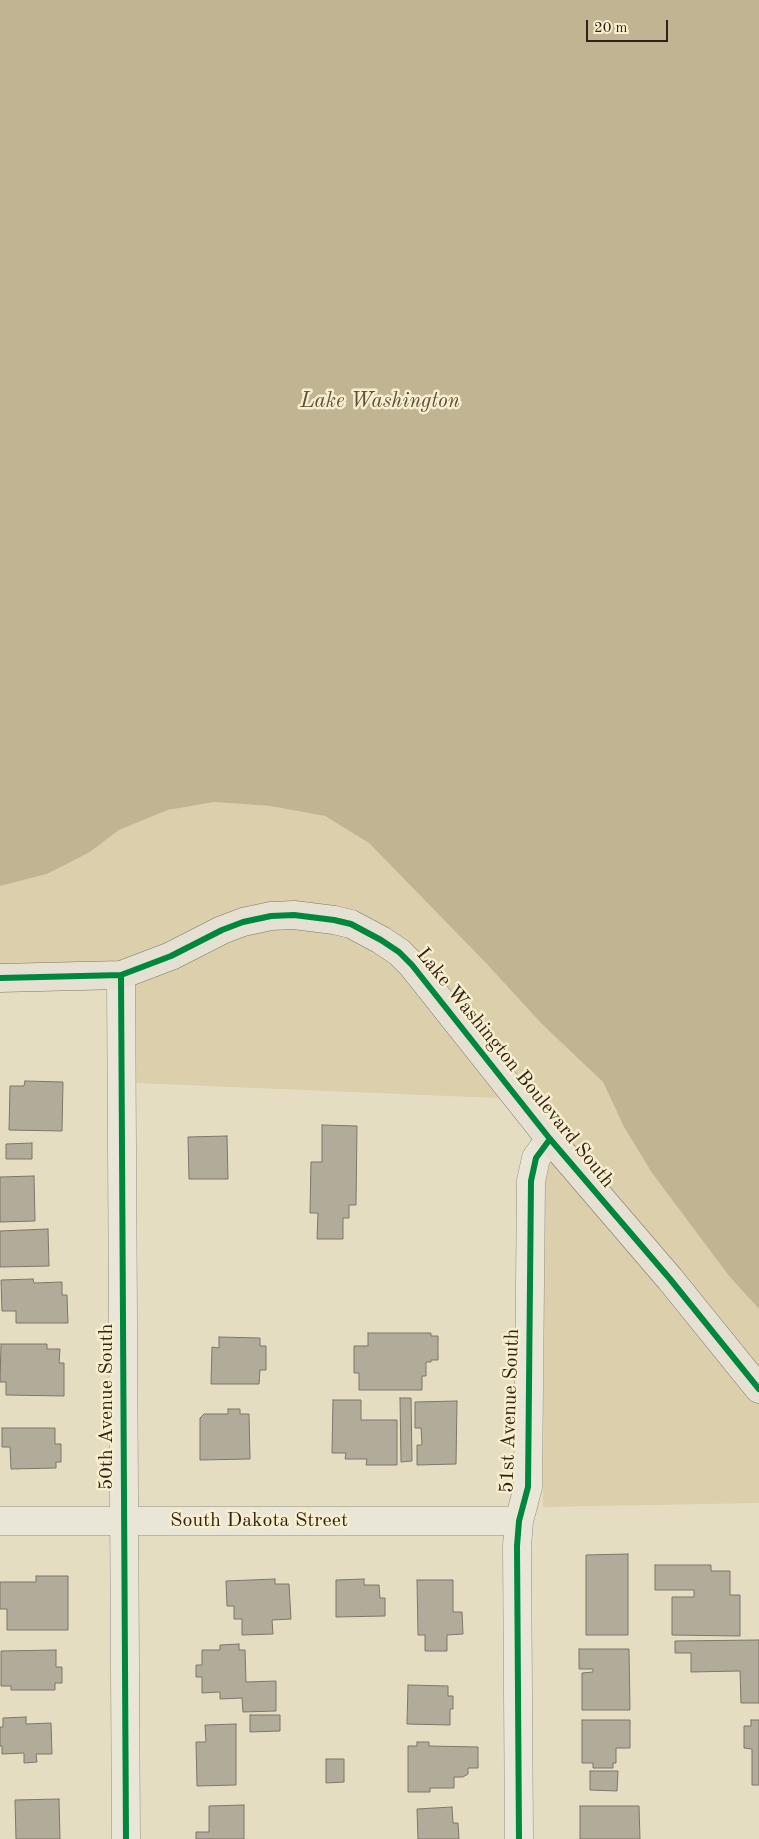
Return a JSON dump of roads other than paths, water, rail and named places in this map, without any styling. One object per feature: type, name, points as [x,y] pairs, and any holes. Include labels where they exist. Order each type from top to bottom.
[{"type":"main road","name":"Lake Washington Boulevard South","points":[[0,978],[121,975],[171,956],[222,930],[243,922],[271,916],[317,916],[351,924],[382,940],[399,952],[412,965],[550,1139],[670,1279],[759,1388]]},
{"type":"street","name":"50th Avenue South","points":[[121,975],[126,1839]]},
{"type":"street","name":"51st Avenue South","points":[[519,1839],[517,1546],[519,1521],[528,1487],[530,1181],[536,1158],[550,1139]]},
{"type":"street","name":"South Dakota Street","points":[[0,1521],[519,1521]]},
{"type":"water","name":"Lake Washington","points":[[0,0],[759,0],[759,1309],[729,1276],[652,1173],[624,1127],[603,1082],[542,1024],[486,963],[369,843],[325,816],[270,806],[214,802],[168,810],[119,830],[90,852],[47,874],[0,886]]}]
